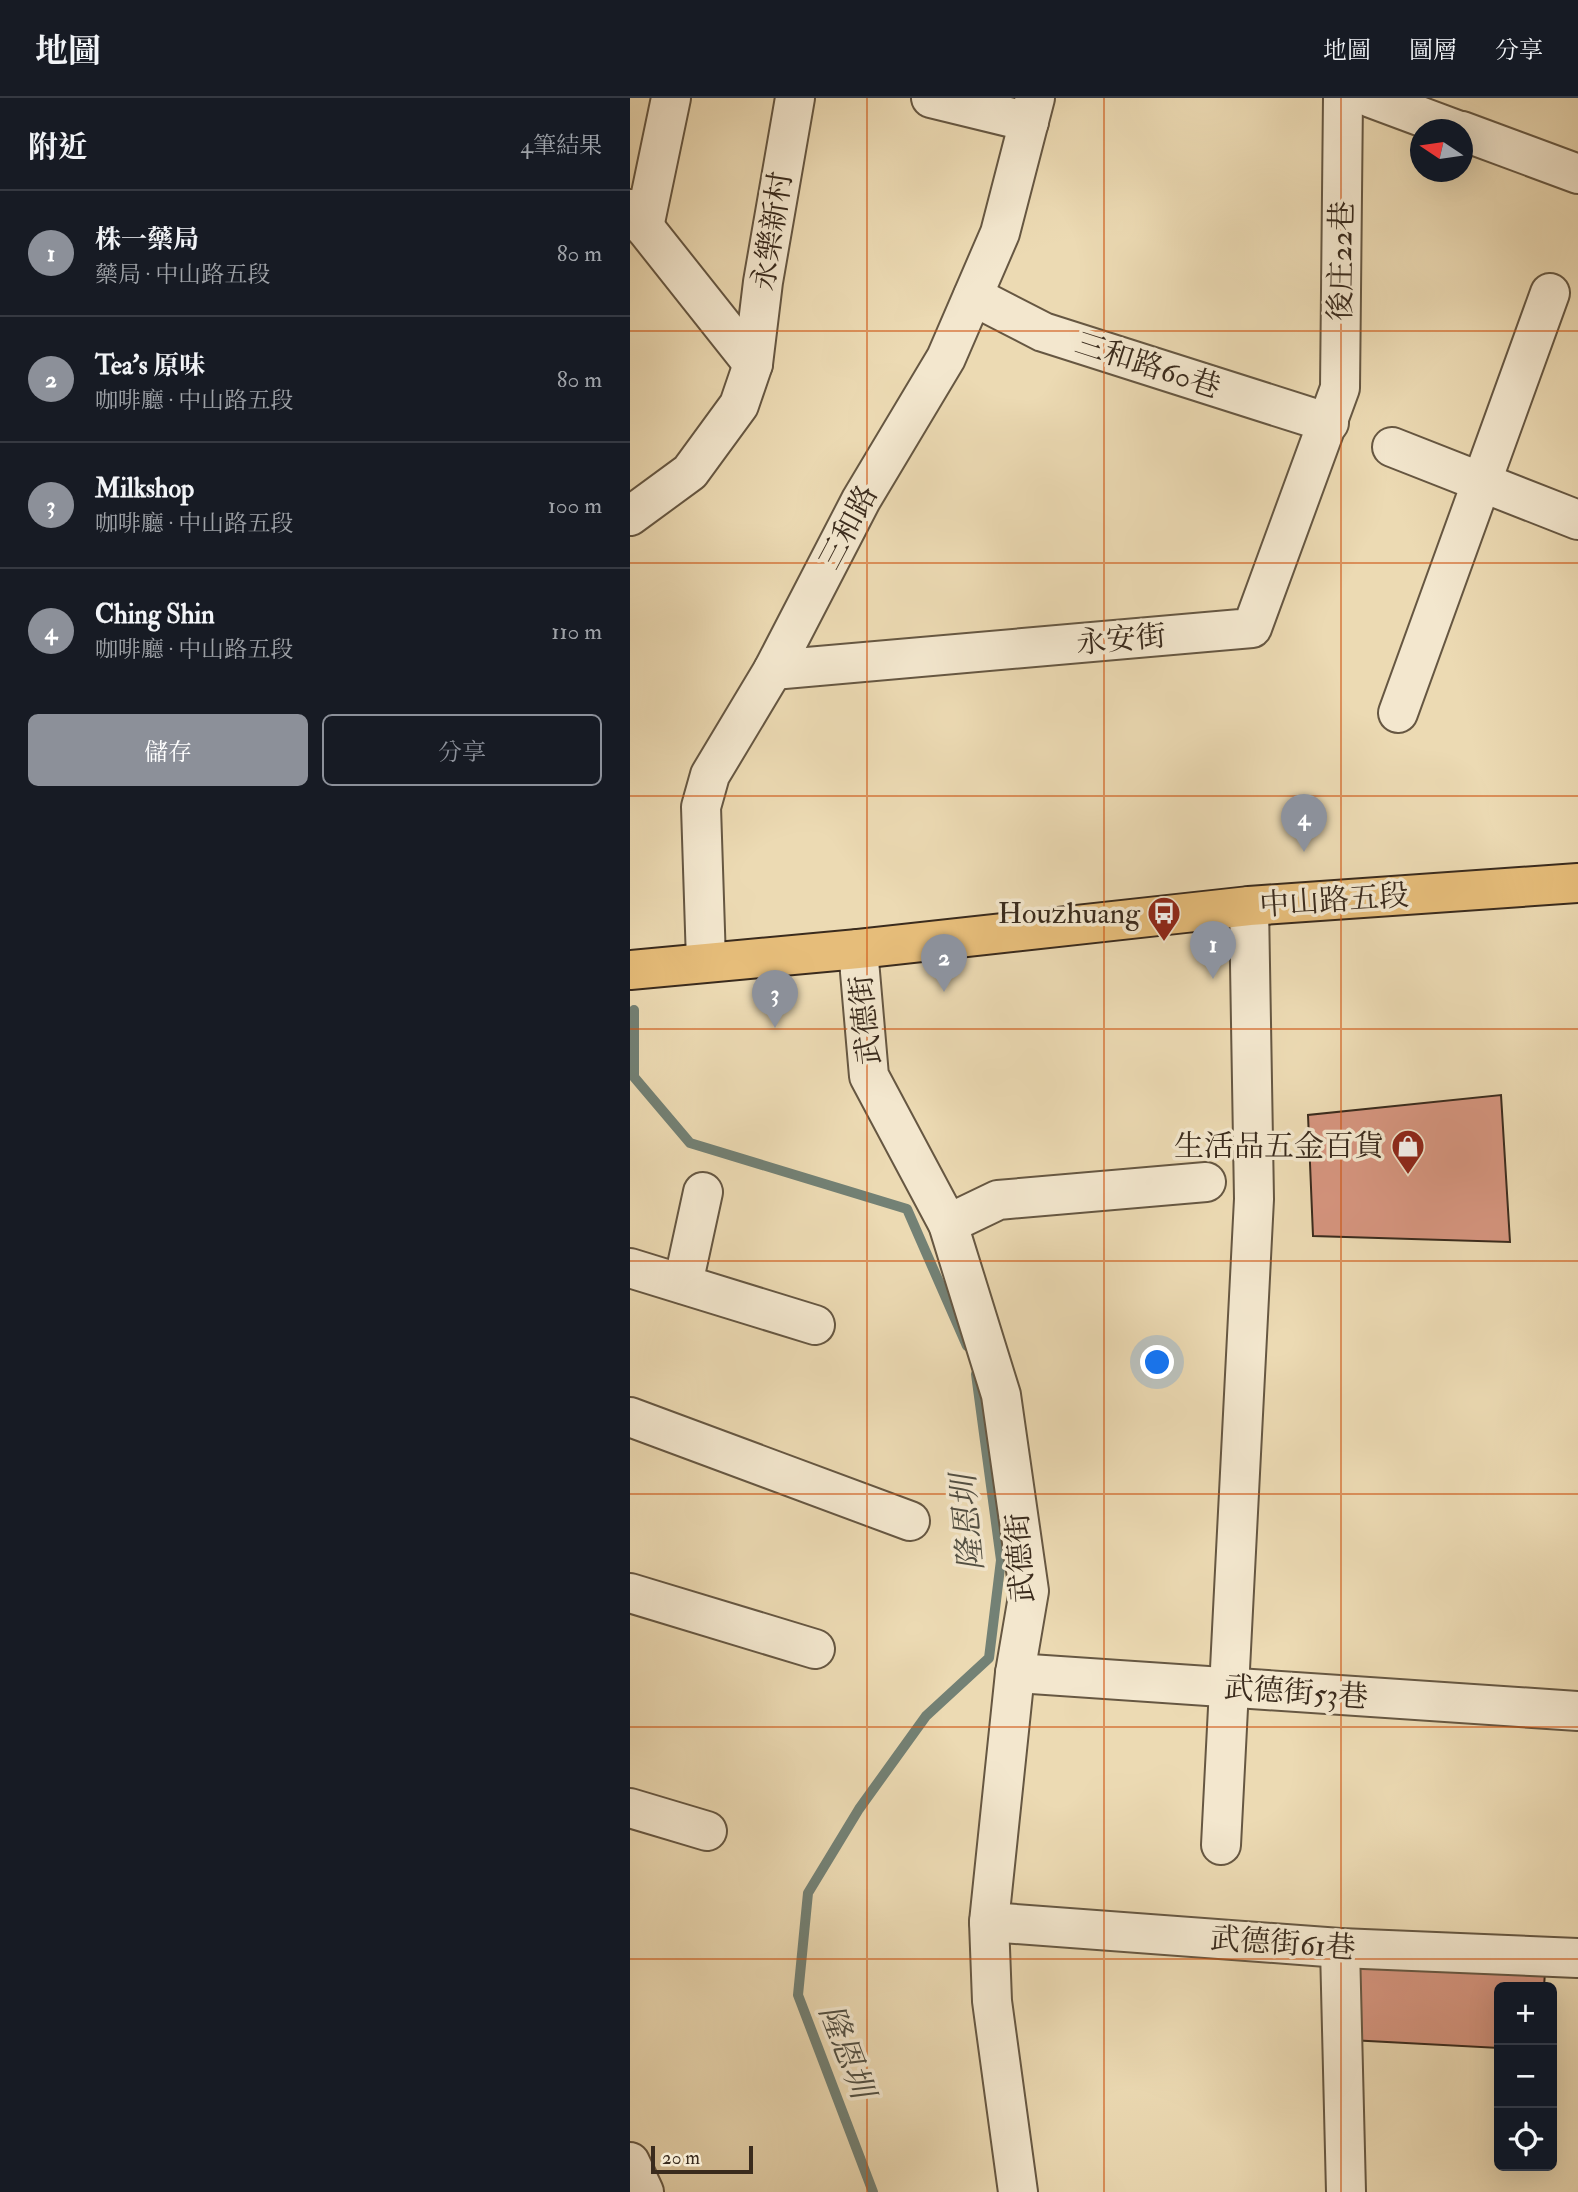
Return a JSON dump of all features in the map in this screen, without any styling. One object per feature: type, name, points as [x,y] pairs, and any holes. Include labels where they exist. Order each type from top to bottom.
[{"type":"main road","name":"中山路五段","points":[[630,970],[858,949],[1249,906],[1578,883]]},
{"type":"street","points":[[637,218],[671,98]]},
{"type":"street","name":"永樂新村","points":[[630,516],[690,472],[739,405],[753,364],[762,282],[795,98]]},
{"type":"street","points":[[931,98],[1032,110]]},
{"type":"street","name":"後庄22巷","points":[[1329,423],[1339,388],[1343,98]]},
{"type":"street","points":[[1371,98],[1427,119]]},
{"type":"street","name":"三和路","points":[[706,961],[701,807],[710,775],[773,670],[861,500],[946,358],[1000,233],[1032,110]]},
{"type":"street","points":[[1473,135],[1578,174]]},
{"type":"street","name":"永樂新村","points":[[637,218],[753,364]]},
{"type":"street","points":[[1398,713],[1550,293]]},
{"type":"street","name":"三和路60巷","points":[[973,296],[1043,332],[1329,423]]},
{"type":"street","name":"永安街","points":[[773,670],[1252,628],[1329,423]]},
{"type":"street","points":[[1392,447],[1578,520]]},
{"type":"street","points":[[1221,1845],[1254,1199],[1249,906]]},
{"type":"street","name":"武德街","points":[[858,949],[869,1076],[948,1224],[1001,1395],[1029,1591],[1015,1673],[989,1922],[992,2001],[1018,2192]]},
{"type":"street","points":[[948,1224],[998,1200],[1206,1182]]},
{"type":"street","points":[[683,1284],[704,1192]]},
{"type":"street","points":[[630,1268],[815,1325]]},
{"type":"street","points":[[630,1417],[910,1521]]},
{"type":"street","points":[[630,1593],[815,1649]]},
{"type":"street","name":"武德街53巷","points":[[1015,1673],[1578,1710]]},
{"type":"street","points":[[630,1808],[707,1831]]},
{"type":"street","name":"武德街61巷","points":[[989,1922],[1340,1948],[1577,1958]]},
{"type":"street","points":[[1578,1947],[1578,1964]]},
{"type":"street","points":[[1340,1948],[1346,2192]]},
{"type":"street","points":[[630,2162],[644,2192]]},
{"type":"building","name":"生活品五金百貨","points":[[1501,1095],[1510,1242],[1313,1236],[1308,1115]]},
{"type":"building","points":[[1354,1962],[1545,1972],[1544,1982],[1494,1982],[1494,2048],[1350,2040]]},
{"type":"waterway","name":"隆恩圳","points":[[634,1010],[634,1077],[690,1143],[907,1209],[967,1346]]},
{"type":"waterway","name":"隆恩圳","points":[[873,2192],[798,1995],[808,1893],[859,1809],[926,1716],[989,1658],[1001,1560],[976,1374]]},
{"type":"place","name":"Ching Shin","points":[[1304,852]]},
{"type":"place","name":"Houzhuang","points":[[1164,943]]},
{"type":"place","name":"株一藥局","points":[[1213,979]]},
{"type":"place","name":"Tea's 原味","points":[[944,992]]},
{"type":"place","name":"Milkshop","points":[[775,1028]]},
{"type":"place","name":"生活品五金百貨","points":[[1408,1176]]}]
